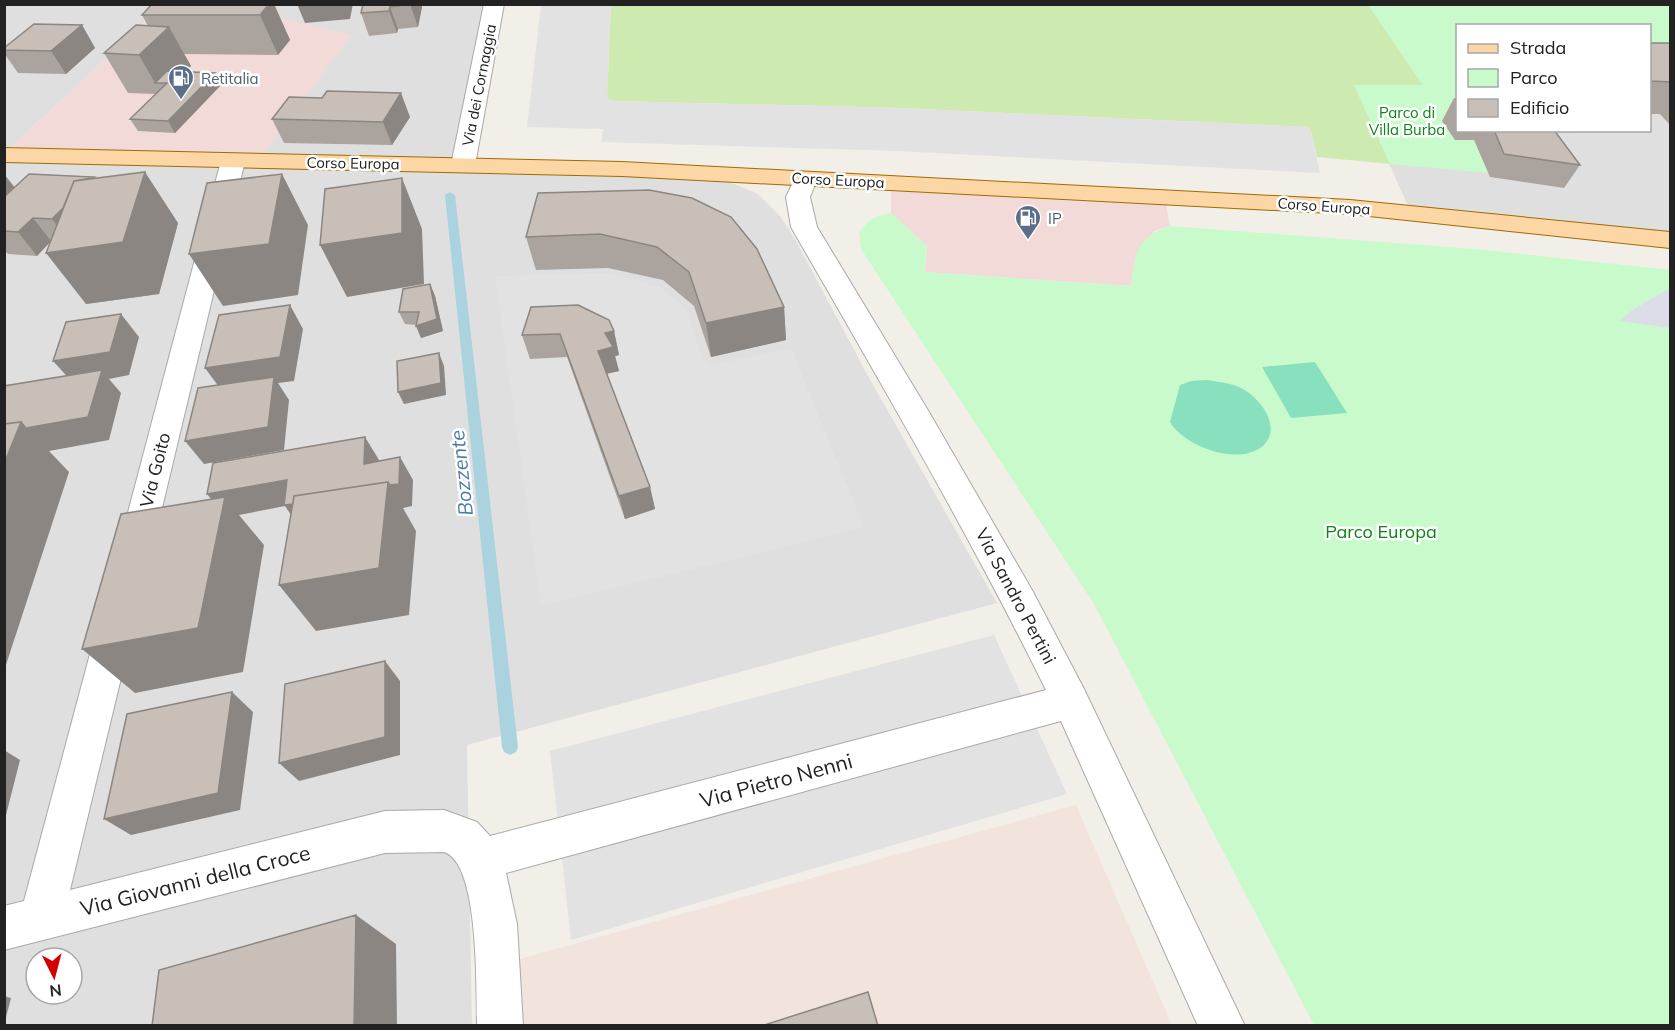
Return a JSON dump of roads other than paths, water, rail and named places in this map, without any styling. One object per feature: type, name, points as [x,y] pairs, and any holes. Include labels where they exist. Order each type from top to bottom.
[{"type":"main road","name":"Corso Europa","points":[[4,155],[622,169],[1350,207],[1671,240]]},
{"type":"street","name":"Via dei Cornaggia","points":[[463,165],[494,4]]},
{"type":"street","name":"Via Goito","points":[[23,924],[124,592],[233,161]]},
{"type":"street","name":"Via Sandro Pertini","points":[[805,179],[798,197],[804,227],[918,420],[1020,601],[1071,701],[1222,1026]]},
{"type":"street","name":"Via Pietro Nenni","points":[[481,859],[1071,701]]},
{"type":"street","name":"Via Giovanni della Croce","points":[[23,924],[385,832],[438,830],[463,838],[481,859]]},
{"type":"street","points":[[481,859],[496,928],[500,1026]]},
{"type":"waterway","name":"Bozzente","points":[[450,195],[510,747]]},
{"type":"place","name":"Retitalia","points":[[181,101]]},
{"type":"place","name":"IP","points":[[1028,241]]},
{"type":"park label","name":"Parco di Villa Burba","points":[[1407,120]]},
{"type":"park label","name":"Parco Europa","points":[[1381,531]]}]
